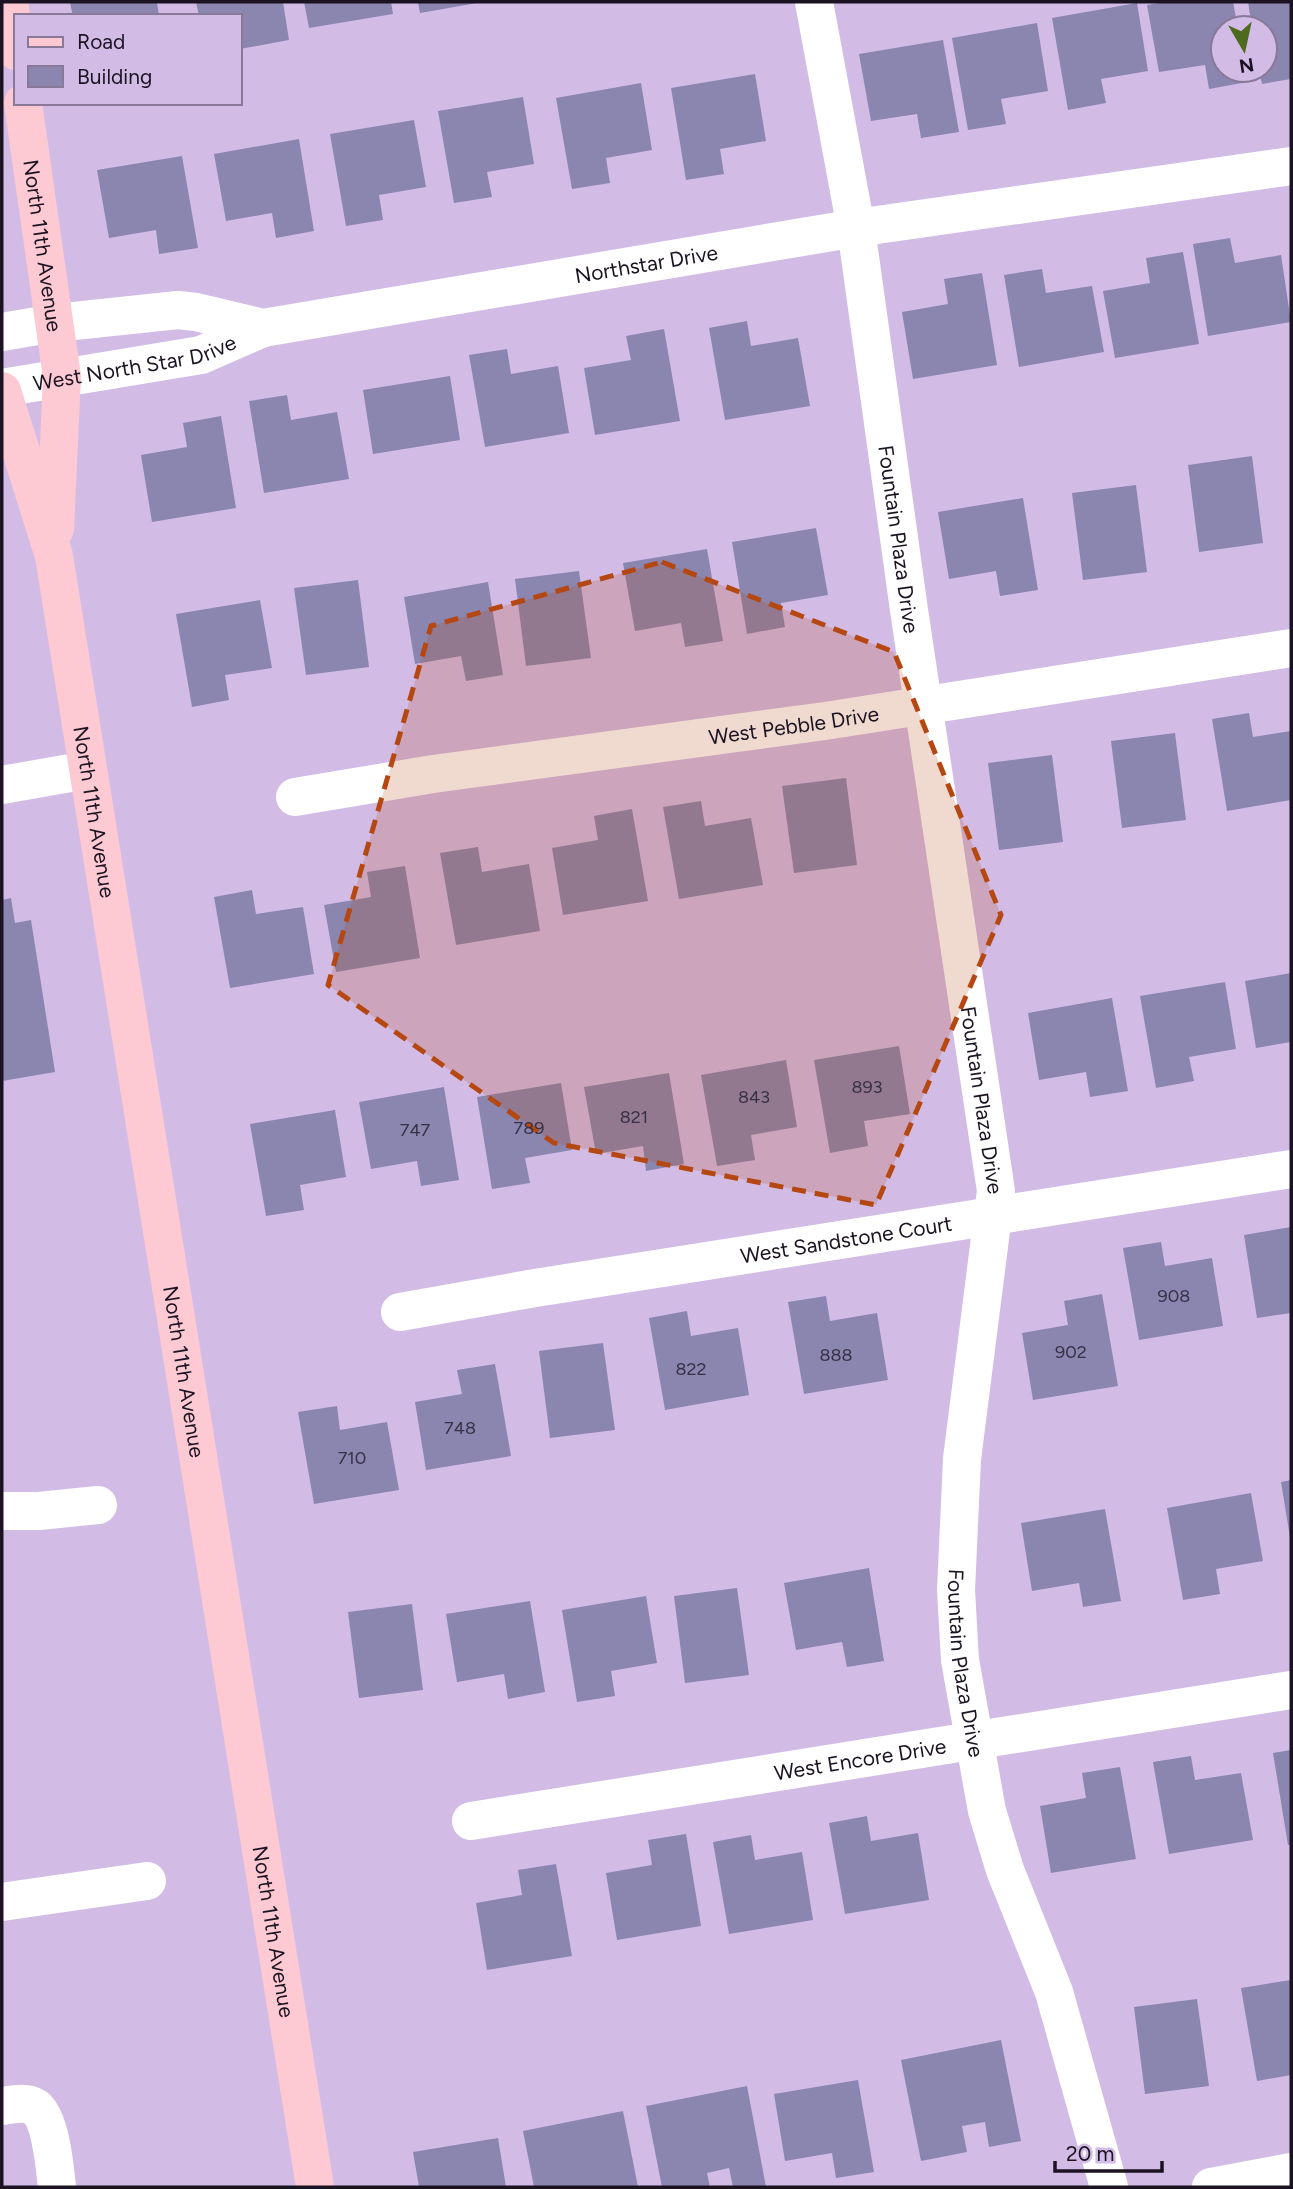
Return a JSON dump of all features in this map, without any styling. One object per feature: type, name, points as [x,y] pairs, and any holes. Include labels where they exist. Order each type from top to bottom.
[{"type":"main road","points":[[9,2],[14,37]]},
{"type":"main road","name":"North 11th Avenue","points":[[23,105],[62,377],[54,556]]},
{"type":"main road","name":"North 11th Avenue","points":[[2,389],[54,556],[315,2187]]},
{"type":"street","name":"Fountain Plaza Drive","points":[[814,2],[856,228],[996,1191],[961,1460],[956,1590],[960,1660],[987,1811],[1005,1870],[1055,1992],[1109,2187]]},
{"type":"street","name":"Northstar Drive","points":[[2,332],[55,323],[178,310],[263,328],[856,228],[1291,166]]},
{"type":"street","name":"West North Star Drive","points":[[2,389],[201,355],[263,328]]},
{"type":"street","name":"West Pebble Drive","points":[[295,797],[924,706],[1291,648]]},
{"type":"street","points":[[2,785],[88,770]]},
{"type":"street","name":"West Sandstone Court","points":[[400,1312],[548,1286],[1291,1170]]},
{"type":"street","points":[[2,1511],[39,1511],[98,1504]]},
{"type":"street","name":"West Encore Drive","points":[[471,1821],[1291,1690]]},
{"type":"street","points":[[2,1902],[147,1881]]},
{"type":"street","points":[[2,2106],[24,2104],[35,2108],[42,2116],[53,2153],[57,2187]]},
{"type":"street","points":[[1211,2187],[1291,2172]]},
{"type":"highlighted area","points":[[662,562],[894,652],[1001,915],[876,1205],[554,1143],[328,985],[431,626]]},
{"type":"building","points":[[157,2],[159,14],[73,14],[70,3]]},
{"type":"building","points":[[196,2],[283,2],[289,40],[242,49],[242,14],[199,14]]},
{"type":"building","points":[[304,2],[391,2],[393,14],[309,28]]},
{"type":"building","points":[[418,2],[476,2],[477,3],[420,13]]},
{"type":"building","points":[[1165,2],[1233,2],[1235,14],[1209,14],[1209,84],[1236,84],[1209,89],[1205,65],[1159,72],[1147,5]]},
{"type":"building","points":[[1248,2],[1291,2],[1291,79],[1279,81],[1279,14],[1250,14]]},
{"type":"building","points":[[1137,3],[1148,71],[1101,79],[1106,103],[1068,110],[1052,18]]},
{"type":"building","points":[[1037,23],[1048,91],[1001,99],[1006,124],[968,130],[952,38]]},
{"type":"building","points":[[943,40],[959,132],[921,138],[917,114],[871,121],[859,54]]},
{"type":"building","points":[[755,74],[766,141],[720,149],[724,174],[686,180],[671,88]]},
{"type":"building","points":[[641,83],[652,150],[606,158],[610,183],[572,189],[556,98]]},
{"type":"building","points":[[523,97],[534,164],[487,172],[492,197],[454,203],[438,111]]},
{"type":"building","points":[[414,120],[426,187],[379,195],[383,220],[346,226],[330,134]]},
{"type":"building","points":[[299,139],[314,231],[276,238],[272,213],[226,221],[214,154]]},
{"type":"building","points":[[182,156],[198,248],[159,254],[156,230],[109,238],[97,170]]},
{"type":"building","points":[[1230,238],[1235,263],[1281,255],[1291,322],[1208,336],[1193,244]]},
{"type":"building","points":[[1183,252],[1199,344],[1115,358],[1103,291],[1150,283],[1146,258]]},
{"type":"building","points":[[1042,269],[1046,293],[1092,286],[1104,352],[1019,367],[1004,275]]},
{"type":"building","points":[[982,273],[997,365],[913,379],[902,312],[948,304],[944,279]]},
{"type":"building","points":[[747,321],[751,346],[798,338],[810,406],[725,420],[709,328]]},
{"type":"building","points":[[664,329],[680,421],[595,435],[584,368],[631,360],[626,336]]},
{"type":"building","points":[[507,349],[511,374],[558,366],[569,433],[485,447],[469,355]]},
{"type":"building","points":[[450,376],[460,440],[373,454],[363,390]]},
{"type":"building","points":[[287,395],[291,420],[337,412],[349,479],[264,493],[249,401]]},
{"type":"building","points":[[221,416],[236,508],[152,522],[141,455],[187,447],[183,423]]},
{"type":"building","points":[[1252,456],[1263,543],[1199,552],[1188,465]]},
{"type":"building","points":[[1136,485],[1147,572],[1083,580],[1072,493]]},
{"type":"building","points":[[1023,498],[1038,590],[1000,596],[996,571],[949,579],[938,512]]},
{"type":"building","points":[[816,528],[828,595],[781,603],[785,627],[747,634],[732,542]]},
{"type":"building","points":[[707,549],[723,641],[685,647],[681,623],[635,631],[623,563]]},
{"type":"building","points":[[579,571],[591,658],[526,666],[515,579]]},
{"type":"building","points":[[358,580],[369,667],[306,675],[294,588]]},
{"type":"building","points":[[488,582],[503,675],[466,681],[461,656],[415,664],[404,597]]},
{"type":"building","points":[[260,600],[272,668],[225,675],[229,700],[192,707],[176,614]]},
{"type":"building","points":[[1249,713],[1253,737],[1291,731],[1291,800],[1227,811],[1212,719]]},
{"type":"building","points":[[1175,733],[1186,820],[1122,828],[1111,741]]},
{"type":"building","points":[[1052,755],[1063,842],[999,850],[988,763]]},
{"type":"building","points":[[846,778],[857,865],[794,873],[782,786]]},
{"type":"building","points":[[701,801],[705,826],[751,818],[763,885],[679,899],[663,807]]},
{"type":"building","points":[[632,809],[648,901],[563,915],[552,848],[598,840],[594,816]]},
{"type":"building","points":[[478,847],[482,872],[529,864],[540,931],[456,945],[440,853]]},
{"type":"building","points":[[405,866],[420,958],[336,972],[324,905],[371,897],[367,872]]},
{"type":"building","points":[[252,890],[256,914],[303,907],[314,974],[230,988],[214,897]]},
{"type":"building","points":[[11,898],[15,923],[31,920],[55,1072],[2,1081],[2,900]]},
{"type":"building","points":[[1291,973],[1291,1042],[1256,1048],[1245,981]]},
{"type":"building","points":[[1225,982],[1236,1049],[1189,1057],[1194,1081],[1156,1088],[1140,996]]},
{"type":"building","points":[[1112,998],[1128,1091],[1090,1097],[1086,1072],[1039,1080],[1028,1013]]},
{"type":"building","points":[[899,1046],[910,1114],[864,1121],[868,1146],[830,1153],[814,1060]]},
{"type":"building","points":[[786,1060],[797,1127],[751,1135],[755,1160],[717,1166],[701,1075]]},
{"type":"building","points":[[669,1073],[684,1164],[646,1171],[643,1146],[596,1154],[584,1087]]},
{"type":"building","points":[[561,1083],[572,1150],[525,1158],[530,1183],[492,1189],[477,1097]]},
{"type":"building","points":[[444,1087],[459,1180],[421,1186],[417,1161],[371,1169],[359,1102]]},
{"type":"building","points":[[335,1110],[346,1177],[300,1185],[304,1210],[266,1216],[250,1124]]},
{"type":"building","points":[[1291,1227],[1291,1313],[1257,1318],[1244,1235]]},
{"type":"building","points":[[1161,1242],[1165,1266],[1212,1258],[1223,1326],[1139,1340],[1123,1248]]},
{"type":"building","points":[[1102,1294],[1118,1386],[1033,1400],[1022,1333],[1068,1325],[1064,1301]]},
{"type":"building","points":[[826,1296],[830,1321],[877,1313],[888,1380],[804,1394],[788,1302]]},
{"type":"building","points":[[687,1311],[691,1336],[738,1328],[749,1395],[665,1410],[649,1318]]},
{"type":"building","points":[[603,1343],[615,1430],[550,1438],[539,1351]]},
{"type":"building","points":[[495,1364],[511,1456],[426,1470],[415,1402],[462,1394],[457,1370]]},
{"type":"building","points":[[337,1406],[340,1430],[387,1422],[399,1490],[314,1504],[298,1412]]},
{"type":"building","points":[[1291,1480],[1291,1536],[1290,1537],[1281,1482]]},
{"type":"building","points":[[1251,1493],[1263,1561],[1216,1569],[1220,1594],[1183,1600],[1167,1508]]},
{"type":"building","points":[[1105,1509],[1121,1601],[1083,1607],[1079,1583],[1032,1591],[1021,1523]]},
{"type":"building","points":[[869,1568],[884,1661],[847,1667],[842,1642],[796,1650],[784,1583]]},
{"type":"building","points":[[737,1588],[749,1675],[685,1683],[674,1596]]},
{"type":"building","points":[[646,1596],[657,1663],[611,1671],[615,1696],[577,1702],[562,1610]]},
{"type":"building","points":[[530,1601],[545,1692],[508,1699],[504,1674],[457,1682],[446,1614]]},
{"type":"building","points":[[412,1604],[423,1690],[359,1698],[348,1612]]},
{"type":"building","points":[[1291,1750],[1291,1845],[1288,1845],[1273,1753]]},
{"type":"building","points":[[1191,1756],[1195,1780],[1241,1773],[1253,1840],[1169,1854],[1153,1762]]},
{"type":"building","points":[[1120,1767],[1136,1859],[1051,1873],[1040,1806],[1086,1798],[1082,1773]]},
{"type":"building","points":[[867,1816],[871,1841],[918,1833],[929,1900],[845,1914],[829,1823]]},
{"type":"building","points":[[686,1834],[701,1926],[617,1940],[606,1873],[652,1865],[648,1840]]},
{"type":"building","points":[[751,1835],[755,1860],[802,1852],[813,1920],[729,1934],[713,1842]]},
{"type":"building","points":[[556,1864],[572,1956],[487,1970],[476,1903],[522,1895],[518,1870]]},
{"type":"building","points":[[1291,1980],[1291,2075],[1257,2081],[1241,1988]]},
{"type":"building","points":[[1197,1999],[1209,2086],[1145,2094],[1134,2007]]},
{"type":"building","points":[[1001,2040],[1021,2141],[989,2147],[985,2122],[962,2126],[967,2152],[921,2161],[901,2060]]},
{"type":"building","points":[[858,2080],[874,2172],[836,2178],[832,2153],[785,2161],[774,2094]]},
{"type":"building","points":[[747,2086],[766,2187],[733,2187],[729,2168],[707,2173],[710,2187],[662,2187],[646,2106]]},
{"type":"building","points":[[623,2111],[638,2187],[534,2187],[523,2131]]},
{"type":"building","points":[[498,2138],[506,2187],[419,2187],[413,2152]]}]
